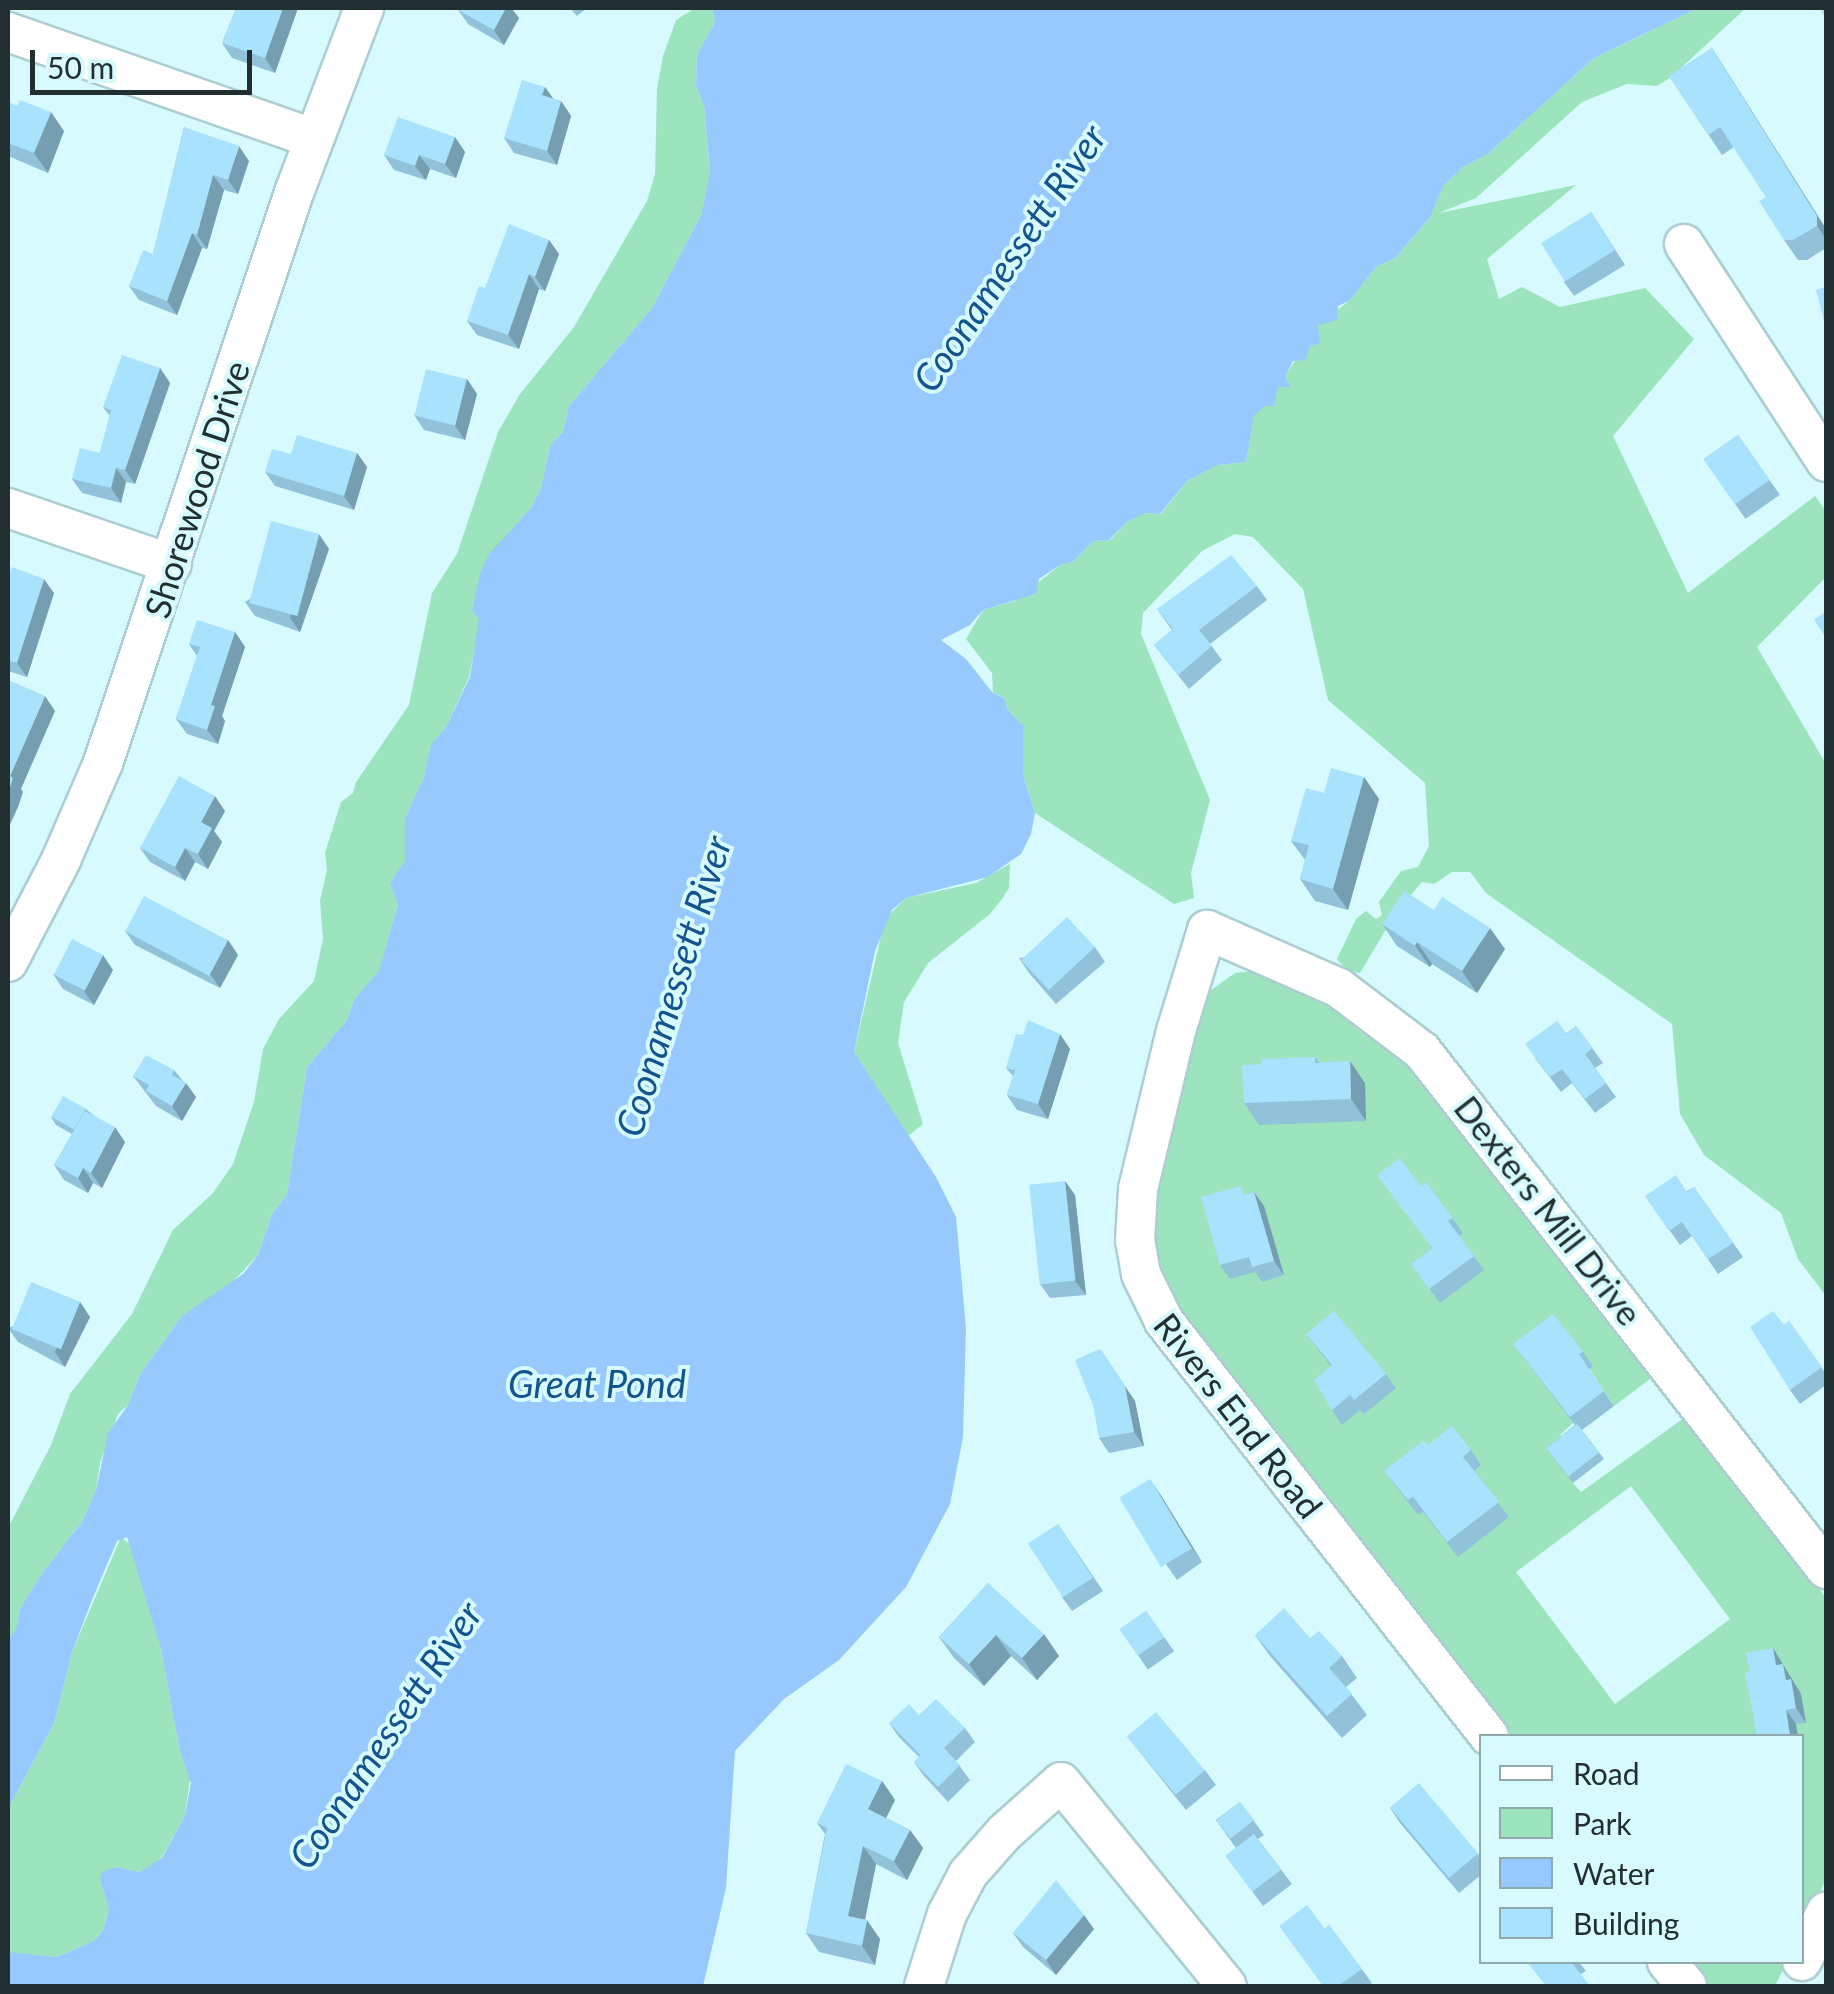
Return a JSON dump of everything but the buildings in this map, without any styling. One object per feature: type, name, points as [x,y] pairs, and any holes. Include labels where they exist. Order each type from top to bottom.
[{"type":"street","name":"Shorewood Drive","points":[[8,962],[61,860],[104,762],[313,138],[364,8]]},
{"type":"street","points":[[8,32],[313,138]]},
{"type":"street","points":[[1684,244],[1720,306],[1826,462]]},
{"type":"street","points":[[8,508],[172,564]]},
{"type":"street","name":"Dexters Mill Drive","points":[[1207,930],[1339,988],[1422,1051],[1826,1568]]},
{"type":"street","name":"Rivers End Road","points":[[1207,930],[1176,1031],[1138,1189],[1135,1241],[1140,1274],[1164,1321],[1487,1734]]},
{"type":"street","points":[[924,1986],[947,1914],[968,1874],[1004,1832],[1062,1782],[1227,1986]]},
{"type":"street","points":[[1804,1955],[1826,1912]]},
{"type":"street","points":[[1669,1964],[1687,1986]]},
{"type":"green space","points":[[695,8],[712,8],[715,22],[697,55],[696,86],[704,105],[710,172],[701,215],[652,308],[569,406],[563,432],[550,446],[541,488],[531,508],[496,547],[469,677],[446,727],[431,746],[424,777],[405,818],[405,861],[391,883],[398,904],[379,972],[354,1000],[347,1020],[307,1067],[287,1195],[272,1214],[258,1255],[223,1292],[182,1316],[140,1374],[128,1405],[118,1414],[100,1463],[96,1492],[82,1522],[20,1608],[16,1630],[8,1640],[8,1528],[51,1445],[70,1394],[132,1314],[173,1230],[213,1193],[233,1164],[254,1102],[263,1049],[279,1019],[314,981],[323,939],[320,901],[327,870],[325,853],[341,802],[353,793],[356,782],[409,705],[432,593],[457,554],[498,432],[520,394],[574,327],[647,201],[655,174],[657,89],[663,56],[676,20]]},
{"type":"green space","points":[[1698,8],[1746,8],[1670,78],[1657,86],[1627,84],[1582,102],[1476,198],[1439,213],[1576,185],[1487,259],[1499,299],[1522,287],[1560,307],[1645,288],[1694,339],[1613,436],[1688,593],[1815,496],[1826,511],[1826,577],[1757,647],[1826,764],[1826,1296],[1798,1259],[1781,1213],[1704,1155],[1680,1114],[1672,1024],[1486,893],[1470,872],[1452,872],[1434,884],[1422,882],[1397,911],[1360,973],[1346,970],[1337,959],[1356,919],[1366,911],[1376,919],[1382,915],[1379,902],[1401,871],[1418,867],[1429,846],[1425,783],[1328,700],[1303,589],[1253,537],[1235,534],[1202,551],[1143,613],[1141,634],[1210,800],[1191,873],[1194,898],[1174,904],[1035,813],[1023,775],[1023,727],[1008,710],[1004,698],[993,692],[992,673],[966,639],[983,610],[1015,601],[1060,565],[1073,562],[1093,541],[1110,540],[1127,522],[1144,513],[1161,514],[1187,481],[1218,465],[1246,462],[1254,416],[1273,395],[1318,325],[1349,301],[1377,266],[1394,259],[1431,216],[1443,186],[1463,167],[1488,154],[1594,58]]},
{"type":"green space","points":[[1010,864],[1009,888],[1002,899],[990,914],[928,963],[904,1002],[898,1043],[923,1124],[908,1136],[854,1052],[885,919],[906,898],[976,883]]},
{"type":"green space","points":[[1264,970],[1286,976],[1394,1045],[1658,1373],[1614,1406],[1563,1328],[1573,1423],[1560,1435],[1566,1442],[1573,1483],[1581,1492],[1688,1415],[1826,1598],[1826,1879],[1804,1928],[1804,1734],[1504,1734],[1193,1340],[1144,1241],[1189,1044],[1207,993],[1235,973]],"holes":[[[1631,1486],[1730,1619],[1615,1704],[1516,1572]]]},
{"type":"green space","points":[[121,1537],[132,1546],[161,1649],[179,1747],[191,1772],[185,1815],[162,1857],[152,1866],[140,1872],[117,1867],[100,1880],[109,1909],[103,1931],[92,1942],[56,1957],[19,1955],[8,1952],[8,1809],[55,1721],[72,1652]]},
{"type":"green space","points":[[1685,1964],[1786,1964],[1775,1986],[1703,1986]]},
{"type":"water","name":"Great Pond","points":[[712,8],[1698,8],[1594,58],[1488,154],[1463,167],[1443,186],[1431,216],[1394,259],[1377,266],[1349,301],[1338,306],[1337,320],[1318,325],[1320,343],[1310,346],[1305,360],[1293,361],[1285,377],[1291,387],[1278,387],[1274,406],[1264,406],[1254,416],[1246,462],[1218,465],[1187,481],[1160,514],[1145,513],[1127,522],[1109,540],[1093,541],[1073,562],[1060,565],[1039,579],[1036,594],[983,610],[970,625],[941,640],[966,659],[992,692],[1004,698],[1008,710],[1023,726],[1023,775],[1035,813],[1031,834],[1021,854],[988,877],[906,898],[892,910],[875,951],[854,1052],[936,1177],[956,1217],[966,1328],[963,1437],[950,1504],[906,1587],[839,1660],[784,1699],[735,1751],[726,1888],[703,1986],[8,1986],[8,1952],[56,1957],[92,1942],[103,1931],[109,1909],[100,1880],[102,1872],[117,1867],[140,1872],[162,1858],[185,1815],[191,1783],[179,1747],[161,1649],[127,1537],[117,1541],[92,1600],[72,1652],[55,1721],[8,1809],[8,1640],[16,1629],[20,1608],[82,1522],[96,1491],[108,1433],[128,1405],[140,1374],[182,1316],[243,1274],[258,1255],[272,1214],[287,1195],[307,1067],[347,1020],[354,1000],[379,971],[398,904],[390,883],[405,861],[405,818],[424,777],[431,745],[446,727],[470,677],[479,619],[472,611],[480,574],[489,554],[531,508],[541,488],[550,446],[563,432],[569,406],[652,308],[701,215],[710,172],[704,105],[696,86],[697,55],[715,22]]},
{"type":"water label","name":"Coonamessett River","points":[[1009,258]]},
{"type":"water label","name":"Coonamessett River","points":[[673,986]]},
{"type":"water label","name":"Coonamessett River","points":[[385,1735]]}]
